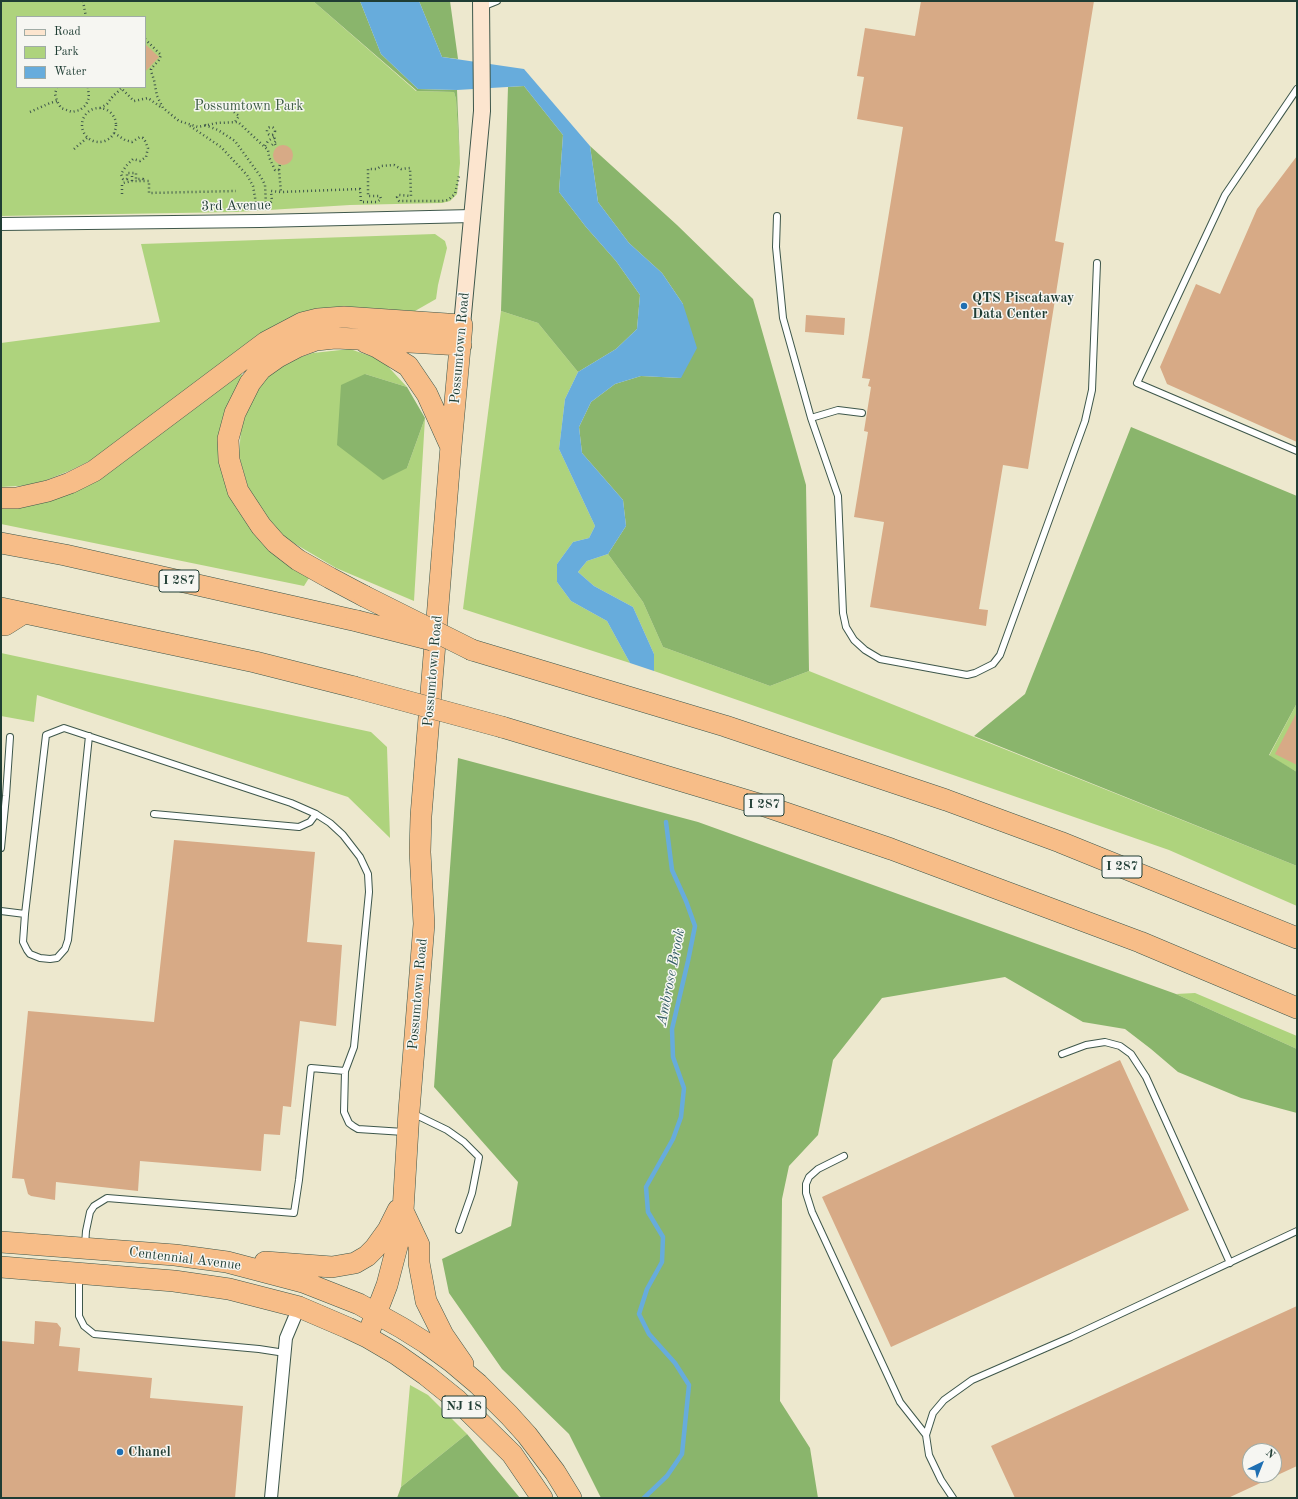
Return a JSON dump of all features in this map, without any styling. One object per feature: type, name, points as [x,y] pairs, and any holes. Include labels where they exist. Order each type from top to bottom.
[{"type":"highway","points":[[1,498],[16,498],[48,491],[70,483],[94,471],[266,342],[302,323],[318,319],[344,317],[462,325]]},
{"type":"highway","name":"Possumtown Road","points":[[367,1337],[388,1286],[395,1258],[404,1204],[409,1111],[424,924],[420,852],[421,816],[462,325]]},
{"type":"highway","points":[[461,345],[429,342],[335,338],[316,340],[297,347],[278,357],[261,369],[250,383],[233,420],[228,439],[229,460],[238,491],[260,526],[276,543],[298,560],[330,578],[472,650]]},
{"type":"highway","points":[[357,338],[377,347],[408,366],[427,394],[451,446]]},
{"type":"highway","name":"I 287","points":[[1,543],[65,555],[357,621],[472,650],[725,726],[946,800],[1075,848],[1297,938]]},
{"type":"highway","name":"I 287","points":[[1,608],[255,662],[354,687],[502,727],[762,805],[891,849],[1132,939],[1297,1008]]},
{"type":"highway","points":[[1,625],[5,625],[24,613]]},
{"type":"highway","points":[[227,1262],[278,1262],[332,1267],[356,1263],[367,1256],[375,1248],[404,1204]]},
{"type":"highway","points":[[404,1204],[419,1245],[419,1263],[426,1301],[444,1335],[478,1384]]},
{"type":"highway","name":"Centennial Avenue","points":[[1,1242],[174,1255],[227,1262],[303,1282],[360,1304],[426,1343],[478,1384],[527,1435],[555,1472],[571,1498]]},
{"type":"highway","name":"Centennial Avenue","points":[[1,1267],[211,1286],[298,1307],[367,1337],[426,1375],[457,1400],[512,1454],[542,1498]]},
{"type":"main road","name":"Possumtown Road","points":[[462,325],[482,111],[481,44],[486,3]]},
{"type":"street","name":"3rd Avenue","points":[[1,224],[260,221],[472,216]]},
{"type":"street","points":[[271,1498],[286,1338],[298,1307]]},
{"type":"lane","points":[[1297,89],[1225,195],[1136,383],[1297,451]]},
{"type":"lane","points":[[777,216],[776,247],[783,318],[811,418],[838,496],[843,613],[846,627],[854,640],[865,650],[880,659],[967,675],[975,673],[993,664],[1000,655],[1086,421],[1092,390],[1097,263]]},
{"type":"lane","points":[[811,418],[838,410],[862,413]]},
{"type":"lane","points":[[89,736],[68,940],[64,949],[57,958],[40,958],[30,954],[26,950],[23,942],[25,914],[46,735],[64,728],[89,736],[291,803],[316,814],[330,823],[343,835],[360,857],[368,874],[370,892],[354,1047],[345,1071],[344,1112],[349,1123],[358,1129],[408,1133]]},
{"type":"lane","points":[[1,848],[10,737]]},
{"type":"lane","points":[[154,814],[299,827],[310,822],[316,814]]},
{"type":"lane","points":[[1,911],[25,914]]},
{"type":"lane","points":[[1062,1054],[1086,1045],[1105,1042],[1120,1046],[1131,1054],[1146,1077],[1230,1263]]},
{"type":"lane","points":[[85,1248],[86,1231],[90,1212],[94,1206],[107,1198],[294,1213],[311,1068],[345,1071]]},
{"type":"lane","points":[[409,1111],[446,1130],[464,1142],[479,1157],[472,1193],[459,1230]]},
{"type":"lane","points":[[844,1156],[818,1169],[809,1177],[806,1184],[806,1193],[818,1225],[900,1402],[926,1435]]},
{"type":"lane","points":[[953,1498],[941,1480],[929,1455],[926,1435],[933,1413],[944,1400],[972,1380],[1070,1337],[1297,1231]]},
{"type":"lane","points":[[79,1274],[79,1316],[84,1326],[94,1334],[259,1349],[285,1353]]},
{"type":"path","points":[[83,1],[86,16]]},
{"type":"path","points":[[146,40],[161,55],[160,60],[150,71],[155,82],[157,96],[163,108]]},
{"type":"path","points":[[57,88],[55,94],[57,101],[61,108],[68,111],[80,110],[88,102],[90,94],[88,88]]},
{"type":"path","points":[[99,108],[109,112],[114,118],[116,125],[114,133],[109,139],[102,142],[94,141],[88,137],[82,128],[84,118],[91,110],[107,104],[115,93],[121,88],[134,101],[148,98],[179,121],[188,125],[221,147],[247,175],[253,186],[260,221]]},
{"type":"path","points":[[30,112],[57,101]]},
{"type":"path","points":[[234,112],[239,116],[234,122]]},
{"type":"path","points":[[188,125],[198,127],[238,122],[265,146],[269,151],[268,155],[275,170],[279,170]]},
{"type":"path","points":[[205,126],[218,130],[235,141],[261,177],[264,185],[266,204],[269,204],[272,201],[271,191],[281,192],[360,189],[361,202],[377,202],[381,199],[380,196],[368,196],[368,169],[377,169],[381,166],[394,165],[401,169],[410,168],[411,196],[399,195],[397,197],[399,201],[442,201],[448,200],[455,194],[458,176]]},
{"type":"path","points":[[114,133],[125,140],[132,142],[140,137],[145,141],[148,148],[146,157],[140,160],[133,159],[121,174],[123,179],[127,179],[127,173],[136,173],[136,179],[143,179],[143,181]]},
{"type":"path","points":[[265,146],[274,136],[276,141],[274,144],[277,147]]},
{"type":"path","points":[[74,149],[88,137]]},
{"type":"path","points":[[280,164],[279,170],[281,192]]},
{"type":"path","points":[[132,176],[132,181]]},
{"type":"path","points":[[122,194],[123,183],[132,181],[149,181],[149,193],[236,192]]},
{"type":"green space","name":"Possumtown Park","points":[[1,1],[313,1],[416,91],[454,92],[456,99],[460,163],[457,194],[450,201],[442,203],[350,205],[236,212],[1,216]]},
{"type":"green space","points":[[313,1],[360,1],[381,54],[418,89],[457,90],[460,163],[456,99],[454,92],[417,91]]},
{"type":"green space","points":[[419,1],[450,1],[458,59],[442,57]]},
{"type":"green space","points":[[524,86],[563,135],[559,192],[586,227],[616,261],[640,295],[637,329],[616,349],[578,372],[538,323],[501,311],[508,87]]},
{"type":"green space","points":[[590,146],[677,225],[753,299],[806,485],[809,671],[770,686],[663,647],[643,602],[608,554],[626,526],[623,500],[582,453],[579,427],[591,402],[615,384],[641,376],[681,378],[683,304],[662,273],[629,243],[598,202]]},
{"type":"green space","points":[[435,234],[445,241],[447,248],[436,299],[415,311],[317,309],[104,454],[69,471],[34,485],[1,487],[1,343],[160,322],[141,244]]},
{"type":"green space","points":[[501,311],[538,323],[578,372],[565,399],[559,449],[595,526],[589,538],[573,542],[557,564],[557,582],[571,601],[607,621],[630,663],[463,609]]},
{"type":"green space","points":[[350,349],[382,360],[407,387],[365,374],[407,468],[425,418],[414,601],[336,568],[280,535],[262,512],[248,487],[239,456],[241,428],[253,396],[271,373],[292,360],[313,353]]},
{"type":"green space","points":[[240,373],[243,376],[222,436],[280,556],[309,578],[304,586],[1,524],[1,504],[27,503]]},
{"type":"green space","points":[[365,374],[407,387],[425,418],[407,468],[383,480],[337,445],[341,385]]},
{"type":"green space","points":[[1131,427],[1297,496],[1297,703],[1269,755],[1297,772],[1297,866],[974,736],[1025,694]]},
{"type":"green space","points":[[608,554],[643,602],[663,647],[770,686],[809,671],[1297,866],[1297,906],[1169,850],[654,671],[654,654],[633,607],[594,586],[578,572],[587,561]]},
{"type":"green space","points":[[1,653],[371,732],[387,747],[390,838],[348,797],[37,695],[34,722],[1,716]]},
{"type":"green space","points":[[1297,703],[1297,772],[1269,756]]},
{"type":"green space","points":[[458,758],[698,822],[1176,994],[1297,1049],[1297,1113],[1241,1098],[1178,1072],[1125,1029],[1083,1022],[1005,977],[882,998],[833,1060],[818,1135],[789,1166],[782,1199],[780,1401],[810,1448],[818,1498],[601,1498],[569,1434],[502,1369],[449,1293],[442,1259],[511,1226],[518,1182],[434,1087]]},
{"type":"green space","points":[[1195,993],[1297,1036],[1297,1049],[1176,994]]},
{"type":"green space","points":[[410,1385],[428,1395],[467,1434],[401,1487]]},
{"type":"green space","points":[[467,1434],[520,1498],[397,1498],[401,1487]]},
{"type":"water","points":[[360,1],[419,1],[442,57],[524,69],[590,146],[598,202],[629,243],[662,273],[683,304],[697,348],[681,378],[641,376],[615,384],[591,402],[579,427],[582,453],[623,500],[626,526],[608,554],[587,561],[578,572],[594,586],[633,607],[654,654],[654,671],[630,663],[607,621],[571,601],[557,582],[557,564],[573,542],[589,538],[595,526],[559,449],[565,399],[578,372],[616,349],[637,329],[640,295],[616,261],[586,227],[559,192],[563,135],[524,86],[457,90],[418,89],[381,54]]},
{"type":"building","name":"QTS Piscataway Data Center","points":[[921,1],[1094,1],[1055,241],[1064,243],[1028,469],[1003,465],[979,609],[988,610],[986,626],[870,607],[884,522],[854,517],[868,432],[864,431],[871,387],[868,386],[870,379],[862,378],[903,127],[857,119],[864,77],[857,76],[865,28],[915,36]]},
{"type":"building","points":[[146,45],[159,57],[146,71]]},
{"type":"building","points":[[283,145],[290,148],[293,155],[290,162],[283,165],[276,162],[273,155],[276,148]]},
{"type":"building","points":[[1297,156],[1297,442],[1167,384],[1160,367],[1196,284],[1220,294],[1257,209]]},
{"type":"building","points":[[806,315],[845,318],[844,335],[805,332]]},
{"type":"building","points":[[1297,712],[1297,765],[1275,754]]},
{"type":"building","points":[[174,840],[315,852],[307,942],[342,945],[336,1026],[300,1021],[291,1107],[283,1106],[280,1135],[264,1134],[261,1171],[140,1161],[138,1191],[56,1182],[55,1200],[31,1196],[28,1194],[24,1179],[12,1178],[28,1011],[154,1022]]},
{"type":"building","points":[[1120,1060],[1189,1210],[891,1347],[822,1197]]},
{"type":"building","points":[[1297,1306],[1297,1466],[1282,1473],[1282,1443],[1242,1443],[1242,1483],[1260,1483],[1228,1498],[1015,1498],[991,1446]]},
{"type":"building","name":"Chanel","points":[[35,1321],[57,1323],[61,1328],[59,1346],[80,1348],[78,1371],[152,1378],[150,1398],[243,1406],[235,1498],[1,1498],[1,1341],[34,1344]]},
{"type":"waterway","name":"Ambrose Brook","points":[[644,1498],[667,1476],[682,1454],[689,1385],[675,1363],[649,1334],[639,1314],[647,1289],[662,1262],[663,1237],[648,1212],[646,1187],[673,1139],[681,1117],[684,1088],[673,1057],[672,1029],[695,926],[672,870],[666,822]]},
{"type":"place","name":"QTS Piscataway Data Center","points":[[964,306]]},
{"type":"place","name":"Chanel","points":[[120,1452]]}]
